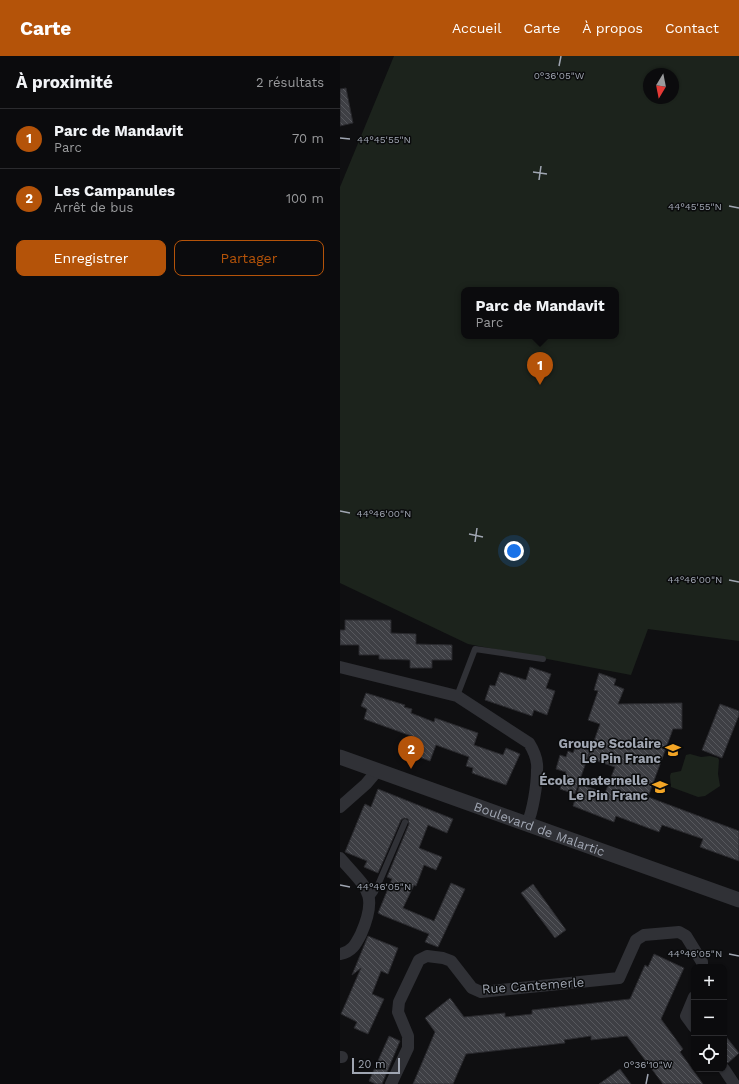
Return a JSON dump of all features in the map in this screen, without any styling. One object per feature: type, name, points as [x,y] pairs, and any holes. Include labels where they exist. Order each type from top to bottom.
[{"type":"street","points":[[340,667],[457,696],[529,743],[534,752],[537,769],[531,815],[527,824]]},
{"type":"street","name":"Boulevard de Malartic","points":[[340,757],[739,900]]},
{"type":"street","points":[[340,807],[366,784],[377,770]]},
{"type":"street","points":[[340,858],[365,887],[370,899],[367,919],[356,945],[351,950],[340,954]]},
{"type":"street","name":"Rue Cantemerle","points":[[391,1084],[408,1048],[408,1036],[398,1012],[399,1002],[419,960],[427,956],[443,958],[451,961],[472,988],[481,992],[619,978],[636,940],[644,935],[679,932],[686,936],[702,964]]},
{"type":"street","points":[[691,1004],[686,1016],[691,1023]]},
{"type":"street","points":[[726,1072],[734,1084]]},
{"type":"lane","points":[[457,696],[474,649],[543,659]]},
{"type":"lane","points":[[370,899],[375,892],[406,822]]},
{"type":"shaded area","points":[[394,56],[739,56],[739,641],[648,629],[631,675],[468,644],[340,583],[340,187]]},
{"type":"shaded area","points":[[690,754],[701,757],[710,756],[718,758],[719,760],[718,774],[720,786],[705,796],[698,797],[671,787],[671,773],[681,771],[686,755]]},
{"type":"building","points":[[346,88],[353,123],[340,126],[340,89]]},
{"type":"building","points":[[345,620],[391,620],[391,633],[416,634],[416,644],[452,645],[452,660],[432,660],[432,668],[410,668],[410,660],[379,659],[379,655],[359,655],[359,645],[340,645],[340,630],[345,630]]},
{"type":"building","points":[[530,667],[551,674],[546,688],[555,691],[547,715],[534,710],[532,716],[485,700],[490,685],[495,686],[500,672],[526,680]]},
{"type":"building","points":[[599,673],[616,679],[614,685],[624,689],[618,704],[682,703],[682,729],[673,729],[648,797],[739,831],[739,861],[700,847],[703,839],[662,825],[659,832],[616,816],[614,822],[573,806],[580,784],[605,793],[615,767],[588,758],[600,724],[588,720],[598,691],[594,690]]},
{"type":"building","points":[[366,693],[405,705],[404,707],[412,709],[411,713],[434,722],[435,718],[478,733],[474,745],[503,755],[506,748],[520,754],[506,785],[472,773],[473,768],[466,766],[469,757],[436,745],[430,761],[411,754],[417,738],[364,719],[367,709],[361,706]]},
{"type":"building","points":[[720,704],[739,711],[739,715],[722,758],[702,750]]},
{"type":"building","points":[[577,743],[591,748],[575,794],[560,789],[566,772],[556,769],[560,755],[566,757],[568,751],[573,753]]},
{"type":"building","points":[[378,789],[453,819],[447,833],[428,825],[419,848],[442,857],[436,870],[424,865],[416,886],[414,885],[403,908],[434,921],[451,883],[465,889],[438,947],[425,942],[429,934],[378,913],[392,879],[387,877],[409,824],[408,819],[404,818],[401,820],[378,873],[364,867],[367,861],[345,852],[365,804],[371,807]]},
{"type":"building","points":[[533,884],[566,930],[555,938],[521,893]]},
{"type":"building","points":[[368,936],[398,948],[388,974],[381,971],[372,994],[384,999],[368,1034],[354,1028],[357,1022],[341,1014],[361,968],[352,975]]},
{"type":"building","points":[[654,954],[684,968],[661,1019],[683,1049],[680,1052],[691,1067],[691,1072],[694,1072],[703,1084],[663,1084],[627,1036],[591,1040],[591,1036],[564,1040],[565,1043],[466,1054],[453,1084],[413,1084],[435,1032],[425,1018],[450,998],[464,1017],[505,1013],[505,1017],[532,1014],[532,1010],[630,999],[645,965],[648,967]]},
{"type":"building","points":[[389,1036],[400,1041],[382,1084],[376,1084],[369,1081]]},
{"type":"building","points":[[727,1038],[739,1053],[727,1063]]},
{"type":"building","points":[[620,1069],[631,1084],[599,1084]]},
{"type":"place","name":"Parc de Mandavit","points":[[540,385]]},
{"type":"place","name":"Groupe Scolaire Le Pin Franc","points":[[673,750]]},
{"type":"place","name":"Les Campanules","points":[[411,769]]},
{"type":"place","name":"École maternelle Le Pin Franc","points":[[660,787]]}]
